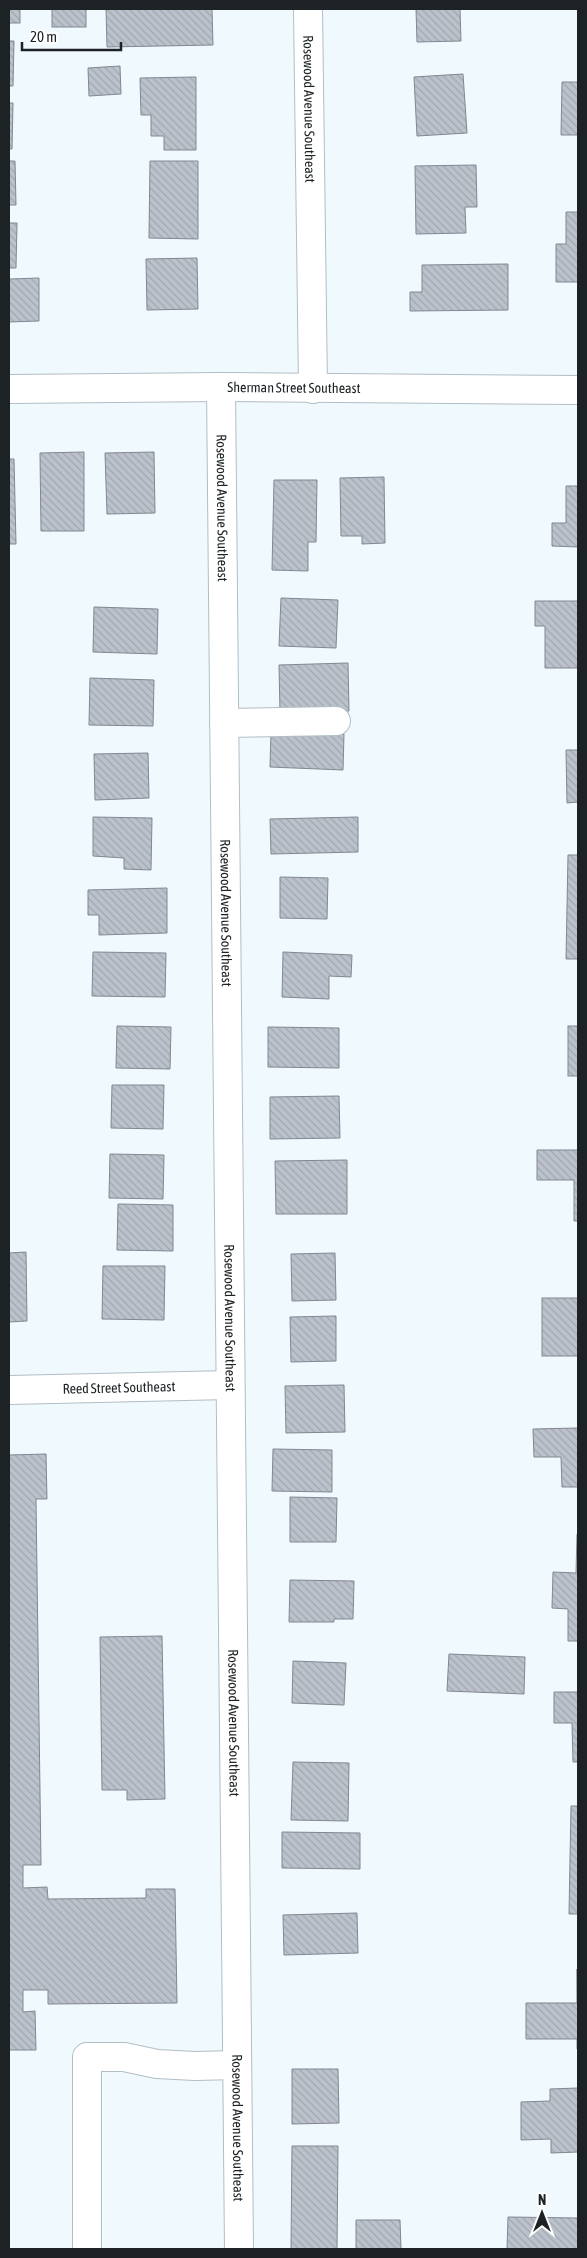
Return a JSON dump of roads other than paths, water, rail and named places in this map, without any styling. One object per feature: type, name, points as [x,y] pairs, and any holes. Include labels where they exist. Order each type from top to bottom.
[{"type":"street","name":"Rosewood Avenue Southeast","points":[[308,9],[313,389]]},
{"type":"street","name":"Rosewood Avenue Southeast","points":[[221,387],[238,2249]]},
{"type":"street","name":"Sherman Street Southeast","points":[[9,389],[221,387],[578,390]]},
{"type":"street","points":[[224,723],[336,721]]},
{"type":"street","name":"Reed Street Southeast","points":[[9,1390],[229,1385]]},
{"type":"street","points":[[87,2249],[87,2057],[124,2057],[157,2064],[195,2066],[236,2065]]}]
